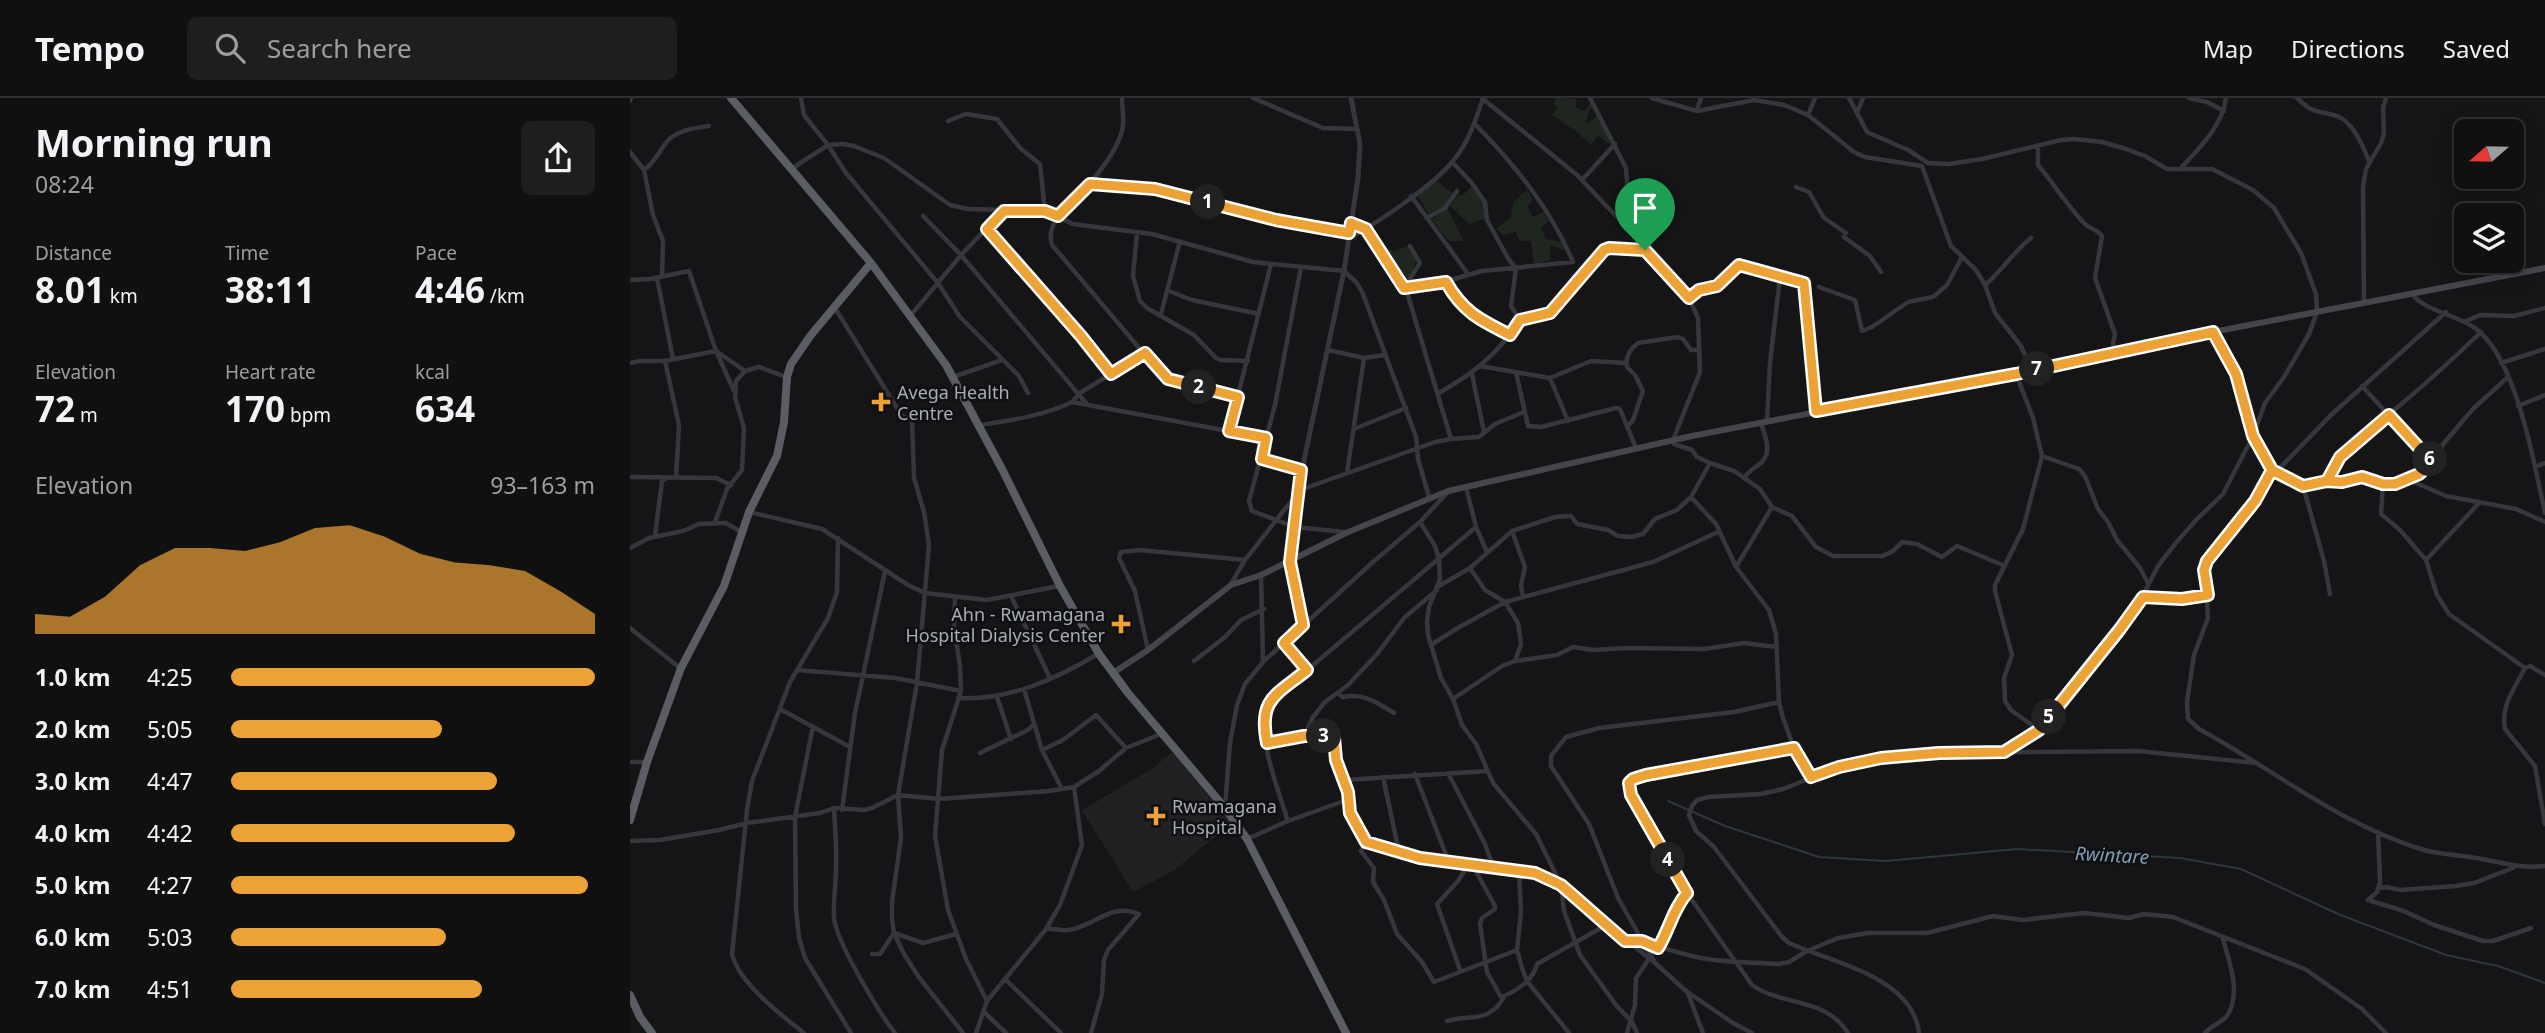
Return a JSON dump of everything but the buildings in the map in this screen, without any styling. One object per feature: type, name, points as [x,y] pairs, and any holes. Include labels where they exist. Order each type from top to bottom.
[{"type":"highway","points":[[731,98],[871,263],[911,315],[953,377],[980,425],[1060,586],[1099,654],[1225,808],[1247,839],[1346,1033]]},
{"type":"highway","points":[[630,820],[647,762],[681,668],[724,586],[749,512],[777,456],[781,442],[787,377],[794,356],[871,263]]},
{"type":"highway","points":[[630,995],[640,1017],[652,1033]]},
{"type":"main road","points":[[1113,673],[1148,650],[1230,585],[1261,575],[1346,533],[1448,491],[1673,440],[2545,268]]},
{"type":"street","points":[[802,98],[802,111],[846,173],[938,283],[960,317],[1023,382],[1028,393]]},
{"type":"street","points":[[1122,98],[1122,130],[1116,143],[1090,184],[1058,216],[1051,234],[1052,245],[1126,334],[1168,379],[1238,397]]},
{"type":"street","points":[[1253,98],[1323,128],[1357,129]]},
{"type":"street","points":[[1303,625],[1290,562],[1301,470],[1344,271],[1351,223],[1360,144],[1351,98]]},
{"type":"street","points":[[1090,184],[1155,189],[1349,236],[1366,229],[1452,162],[1474,123],[1483,98],[1582,180],[1616,216],[1630,224]]},
{"type":"street","points":[[1590,98],[1626,167],[1630,224],[1645,250],[1689,298],[1698,318],[1700,372],[1673,440],[1674,444],[1692,450],[1697,457],[1710,463],[1726,467],[1760,489],[1772,507],[1792,516],[1816,547],[1833,556],[1883,556],[1894,551],[1902,542],[1910,541],[1942,557],[1957,546],[2005,566]]},
{"type":"street","points":[[1652,98],[1697,111],[1754,99],[1784,105],[1808,115],[1846,146],[1865,157],[1922,166],[1951,246],[1972,265],[1985,285],[1995,313],[2021,346],[2032,370]]},
{"type":"street","points":[[1697,111],[1701,98]]},
{"type":"street","points":[[1808,115],[1815,98]]},
{"type":"street","points":[[1849,98],[1867,131],[1908,150],[1928,163],[1949,164],[1982,159],[2074,139],[2102,142],[2145,156],[2167,169],[2212,169],[2253,190],[2274,208],[2301,253],[2316,294],[2317,312],[2301,352],[2265,403],[2253,436],[2222,494],[2175,544],[2120,629],[2039,730],[2004,752]]},
{"type":"street","points":[[1858,111],[1863,98]]},
{"type":"street","points":[[2189,98],[2207,102],[2224,111]]},
{"type":"street","points":[[2179,169],[2207,140],[2224,111],[2226,98]]},
{"type":"street","points":[[2297,98],[2315,112],[2344,120],[2359,139],[2369,162]]},
{"type":"street","points":[[2364,303],[2363,187],[2369,162],[2384,133],[2383,108],[2386,98]]},
{"type":"street","points":[[948,121],[966,114],[997,119],[1020,148],[1040,164],[1045,211]]},
{"type":"street","points":[[1405,289],[1446,282],[1468,274],[1573,262],[1558,227],[1528,184],[1474,123]]},
{"type":"street","points":[[644,170],[654,162],[671,137],[709,126]]},
{"type":"street","points":[[791,169],[828,145],[843,144],[870,151],[950,205],[968,209],[1045,211],[1073,224],[1137,232],[1180,241],[1226,256],[1271,264],[1344,271],[1363,293],[1416,437],[1419,465],[1429,497]]},
{"type":"street","points":[[1582,180],[1615,144]]},
{"type":"street","points":[[2039,145],[2038,165],[2052,179],[2066,203],[2083,222],[2102,236],[2095,278],[2115,334],[2115,352]]},
{"type":"street","points":[[630,152],[644,170],[653,215],[663,241],[660,278],[673,359]]},
{"type":"street","points":[[1452,162],[1485,202],[1487,220],[1516,268],[1511,306],[1520,320]]},
{"type":"street","points":[[1797,187],[1809,192],[1824,218],[1870,256],[1881,272]]},
{"type":"street","points":[[1427,218],[1445,208],[1457,191]]},
{"type":"street","points":[[1411,196],[1468,274]]},
{"type":"street","points":[[911,315],[961,255],[1004,211]]},
{"type":"street","points":[[923,216],[961,255],[1086,402]]},
{"type":"street","points":[[1351,223],[1366,229],[1405,289],[1451,439]]},
{"type":"street","points":[[987,229],[1111,374]]},
{"type":"street","points":[[1137,232],[1133,276],[1140,301],[1147,308],[1194,334],[1216,358],[1248,361]]},
{"type":"street","points":[[1985,285],[2003,268],[2013,253],[2031,238]]},
{"type":"street","points":[[1161,314],[1180,241]]},
{"type":"street","points":[[1405,289],[1420,263],[1410,246]]},
{"type":"street","points":[[1438,394],[1472,374],[1510,335],[1520,320],[1550,313],[1604,250],[1645,250]]},
{"type":"street","points":[[1819,287],[1855,300],[1862,331],[1908,302],[1933,297],[1947,285],[1962,257]]},
{"type":"street","points":[[1229,431],[1271,264]]},
{"type":"street","points":[[1689,298],[1699,290],[1717,286],[1739,265],[1804,283],[1816,411]]},
{"type":"street","points":[[1301,267],[1275,405],[1249,501],[1252,511],[1275,521],[1296,527],[1346,533]]},
{"type":"street","points":[[630,280],[660,278],[687,271],[690,273],[716,351],[735,393],[743,420],[743,460],[740,475],[730,485],[715,522]]},
{"type":"street","points":[[1744,478],[1763,461],[1767,453],[1764,422],[1780,277]]},
{"type":"street","points":[[1446,282],[1455,298],[1472,316],[1510,335]]},
{"type":"street","points":[[1169,291],[1192,300],[1259,314]]},
{"type":"street","points":[[2412,293],[2421,303],[2465,321],[2481,332],[2501,363],[2518,406],[2545,513]]},
{"type":"street","points":[[834,307],[902,416],[912,420],[914,478],[924,512],[929,545],[917,683],[898,795],[901,838],[892,902],[894,933],[918,976],[963,1033]]},
{"type":"street","points":[[2465,321],[2480,315],[2514,316],[2545,308]]},
{"type":"street","points":[[2446,312],[2362,386],[2274,471],[2255,501],[2207,561],[2204,570],[2208,618],[2194,655],[2187,702],[2188,719],[2199,729],[2256,763],[2378,832],[2427,851],[2482,858],[2516,867],[2545,866]]},
{"type":"street","points":[[2213,332],[2242,387],[2253,436],[2274,471],[2303,486],[2362,477],[2383,484],[2395,484],[2419,474],[2432,462],[2444,443],[2473,409],[2508,377]]},
{"type":"street","points":[[2327,481],[2340,457],[2481,332]]},
{"type":"street","points":[[1628,426],[1633,420],[1643,391],[1626,363],[1629,352],[1638,343],[1670,337],[1683,339],[1690,349],[1699,350]]},
{"type":"street","points":[[2501,363],[2545,349]]},
{"type":"street","points":[[1328,350],[1364,358],[1384,355]]},
{"type":"street","points":[[630,363],[665,361],[716,351],[745,371]]},
{"type":"street","points":[[980,425],[1052,412],[1072,402],[1080,393],[1145,353]]},
{"type":"street","points":[[1347,473],[1364,358]]},
{"type":"street","points":[[953,377],[1002,359]]},
{"type":"street","points":[[665,361],[678,425],[676,478]]},
{"type":"street","points":[[1479,366],[1550,378],[1591,361],[1626,363]]},
{"type":"street","points":[[735,393],[736,381],[745,371],[760,367],[787,377]]},
{"type":"street","points":[[1516,372],[1528,426],[1533,428],[1568,421],[1616,408],[1620,410],[1636,448]]},
{"type":"street","points":[[1472,374],[1484,432]]},
{"type":"street","points":[[2016,374],[2033,418],[2042,456],[2023,529],[1995,585],[1995,591],[2012,655],[2004,678],[2005,701],[2011,710],[2039,730]]},
{"type":"street","points":[[1550,378],[1568,421]]},
{"type":"street","points":[[2362,386],[2432,462]]},
{"type":"street","points":[[2518,406],[2545,395]]},
{"type":"street","points":[[1072,402],[1086,402],[1266,438]]},
{"type":"street","points":[[1354,429],[1406,408]]},
{"type":"street","points":[[1230,585],[1245,560],[1300,490],[1435,442],[1474,438],[1500,421],[1524,412]]},
{"type":"street","points":[[1521,474],[1728,429]]},
{"type":"street","points":[[2042,456],[2079,469],[2090,482],[2098,509],[2117,540],[2140,568],[2148,584]]},
{"type":"street","points":[[1262,459],[1301,470]]},
{"type":"street","points":[[1304,736],[1325,702],[1338,693],[1377,654],[1404,618],[1438,588],[1470,568],[1512,531],[1568,515],[1577,524],[1608,530],[1618,536],[1632,537],[1643,534],[1655,519],[1677,510],[1691,497],[1710,463]]},
{"type":"street","points":[[2535,467],[2545,463]]},
{"type":"street","points":[[630,477],[716,478],[730,485]]},
{"type":"street","points":[[655,536],[662,481],[668,477]]},
{"type":"street","points":[[2406,479],[2446,496],[2516,509],[2545,522]]},
{"type":"street","points":[[2383,484],[2381,514],[2400,530],[2426,560],[2437,595],[2449,614],[2525,668]]},
{"type":"street","points":[[1466,486],[1476,527],[1488,552]]},
{"type":"street","points":[[2303,486],[2324,561],[2330,594]]},
{"type":"street","points":[[1225,808],[1230,743],[1237,705],[1245,684],[1263,662],[1420,522],[1448,491]]},
{"type":"street","points":[[1691,497],[1716,524],[1736,567],[1769,610],[1777,647],[1779,702],[1794,748],[1811,777]]},
{"type":"street","points":[[2426,560],[2480,502]]},
{"type":"street","points":[[1736,567],[1772,507]]},
{"type":"street","points":[[749,512],[810,525],[838,538],[885,571],[925,593],[987,600],[1060,586]]},
{"type":"street","points":[[1420,522],[1435,546],[1441,574],[1427,614],[1431,645],[1441,678],[1453,699],[1462,725],[1476,744],[1498,790],[1536,834],[1561,885],[1580,904],[1608,924],[1686,990],[1749,1032]]},
{"type":"street","points":[[630,548],[655,536],[683,531],[699,524],[726,523],[741,532]]},
{"type":"street","points":[[1288,821],[1267,743],[1264,723],[1268,704],[1476,527]]},
{"type":"street","points":[[1512,531],[1525,567],[1521,585],[1523,597]]},
{"type":"street","points":[[1431,645],[1505,602],[1653,562],[1718,532]]},
{"type":"street","points":[[804,1033],[751,985],[734,963],[732,954],[752,781],[796,670],[828,618],[837,592],[838,538]]},
{"type":"street","points":[[1148,650],[1135,591],[1119,555],[1140,550],[1245,560]]},
{"type":"street","points":[[1470,568],[1485,590],[1505,602],[1518,623],[1521,636],[1515,661]]},
{"type":"street","points":[[842,810],[850,747],[885,571]]},
{"type":"street","points":[[1261,575],[1264,609],[1263,662]]},
{"type":"street","points":[[2143,597],[2182,599],[2208,595]]},
{"type":"street","points":[[1011,596],[1050,678]]},
{"type":"street","points":[[955,597],[954,627],[961,691],[942,750],[935,836],[948,910],[966,959],[987,1001]]},
{"type":"street","points":[[1194,661],[1225,637],[1241,620],[1264,609]]},
{"type":"street","points":[[630,628],[681,668]]},
{"type":"street","points":[[1284,643],[1307,670]]},
{"type":"street","points":[[1453,699],[1493,671],[1515,661],[1557,655],[1573,647],[1593,650],[1704,649],[1744,643],[1777,647]]},
{"type":"street","points":[[958,698],[996,697],[1024,690],[1099,654]]},
{"type":"street","points":[[2545,675],[2530,666],[2525,668],[2508,697],[2504,723],[2505,729],[2535,766],[2545,824]]},
{"type":"street","points":[[796,670],[895,678],[961,691]]},
{"type":"street","points":[[1024,690],[1042,750],[1062,789]]},
{"type":"street","points":[[1338,693],[1343,697],[1356,695],[1370,698],[1394,713]]},
{"type":"street","points":[[996,697],[1011,739]]},
{"type":"street","points":[[1652,960],[1618,898],[1589,824],[1551,765],[1551,757],[1566,737],[1599,728],[1734,712],[1779,702]]},
{"type":"street","points":[[780,709],[850,747]]},
{"type":"street","points":[[1042,750],[1063,740],[1096,715],[1126,748]]},
{"type":"street","points":[[980,753],[1011,739],[1033,725]]},
{"type":"street","points":[[813,726],[795,817],[799,938],[805,958],[851,1033]]},
{"type":"street","points":[[1028,730],[1036,733]]},
{"type":"street","points":[[630,841],[719,831],[747,823],[820,813],[834,808],[872,808],[898,795],[939,799],[1074,787],[1100,771],[1126,748],[1162,733]]},
{"type":"street","points":[[1267,743],[1304,736],[1334,738],[1336,760],[1345,780],[1350,813],[1366,842],[1399,853],[1471,866],[1493,866],[1535,873],[1561,885]]},
{"type":"street","points":[[1794,748],[1646,775],[1629,783],[1631,795],[1687,893],[1734,961],[1758,989],[1825,1010],[1843,1025],[1848,1033]]},
{"type":"street","points":[[1919,1033],[1918,1023],[1910,1005],[1894,989],[1871,976],[1807,951],[1782,937],[1714,847],[1696,831],[1689,815],[1697,800],[1761,794],[1783,789],[1839,767],[1881,758],[1939,753],[2138,751],[2256,763]]},
{"type":"street","points":[[630,762],[647,762]]},
{"type":"street","points":[[1345,780],[1488,771]]},
{"type":"street","points":[[1447,773],[1485,844],[1493,866]]},
{"type":"street","points":[[1415,774],[1448,860]]},
{"type":"street","points":[[1383,777],[1399,853]]},
{"type":"street","points":[[975,1033],[985,1013],[987,1001],[1046,929],[1060,905],[1082,845],[1074,787]]},
{"type":"street","points":[[1247,839],[1344,801],[1349,803]]},
{"type":"street","points":[[834,808],[837,846],[834,919],[863,983],[895,1033]]},
{"type":"street","points":[[2378,832],[2380,882],[2368,900],[2472,938],[2493,940],[2531,928]]},
{"type":"street","points":[[1366,842],[1361,850],[1374,868],[1373,882],[1384,900],[1399,937],[1422,962],[1434,982],[1485,960],[1517,950]]},
{"type":"street","points":[[1460,970],[1437,904],[1471,866]]},
{"type":"street","points":[[1471,866],[1495,906],[1493,913],[1480,920],[1490,980],[1499,995],[1504,997]]},
{"type":"street","points":[[2378,888],[2400,890],[2456,886],[2474,883],[2516,867]]},
{"type":"street","points":[[1519,871],[1521,912],[1517,950],[1527,981],[1570,1033]]},
{"type":"street","points":[[1561,885],[1564,911],[1580,955],[1632,1021],[1637,1033]]},
{"type":"street","points":[[1658,948],[1669,931],[1677,904],[1687,893]]},
{"type":"street","points":[[1046,929],[1070,930],[1108,913],[1120,911],[1139,914],[1108,950],[1104,960],[1102,994],[1091,1033]]},
{"type":"street","points":[[1625,941],[1642,941],[1658,948],[1715,961],[1779,964],[1796,959],[1807,951],[1838,938],[1868,933],[1927,933],[1993,916],[2022,920],[2084,913],[2129,918],[2144,914],[2173,917],[2305,969],[2362,1009],[2386,1033]]},
{"type":"street","points":[[1447,1021],[1480,1017],[1496,1009],[1504,997],[1527,981],[1535,972],[1537,964],[1608,924]]},
{"type":"street","points":[[894,933],[923,943],[956,934]]},
{"type":"street","points":[[872,954],[880,954],[894,933]]},
{"type":"street","points":[[2205,1033],[2227,1016],[2234,992],[2223,938]]},
{"type":"street","points":[[1627,1033],[1635,1005],[1636,978],[1652,960]]},
{"type":"street","points":[[1006,981],[1061,1033]]},
{"type":"street","points":[[1686,990],[1703,1033]]},
{"type":"street","points":[[985,1013],[1006,1033]]},
{"type":"shaded area","points":[[1557,98],[1576,99],[1576,107],[1584,111],[1591,103],[1594,106],[1589,110],[1586,124],[1600,114],[1615,144],[1607,143],[1598,135],[1591,145],[1552,115],[1558,107],[1553,104]]},
{"type":"shaded area","points":[[1435,180],[1452,193],[1444,206],[1429,214],[1418,196]]},
{"type":"shaded area","points":[[1472,186],[1484,203],[1485,219],[1469,224],[1450,206],[1458,195],[1463,195]]},
{"type":"shaded area","points":[[1527,190],[1533,200],[1527,206],[1533,217],[1543,212],[1549,221],[1541,228],[1546,239],[1561,242],[1566,251],[1550,245],[1550,260],[1534,264],[1531,241],[1520,241],[1516,232],[1504,235],[1496,229],[1511,217],[1513,202]]},
{"type":"shaded area","points":[[1447,208],[1464,241],[1449,241],[1432,220]]},
{"type":"shaded area","points":[[1408,246],[1417,259],[1409,278],[1402,280],[1385,250],[1388,248],[1394,251]]},
{"type":"shaded area","name":"Rwamagana Hospital","points":[[1172,752],[1232,823],[1173,871],[1133,892],[1082,810],[1153,768]]},
{"type":"waterway","name":"Rwintare","points":[[1668,801],[1725,826],[1819,857],[1886,861],[2017,849],[2180,858],[2241,869],[2338,914],[2446,955],[2498,966],[2545,983]]},
{"type":"place","name":"Avega Health Centre","points":[[881,402]]},
{"type":"place","name":"Ahn - Rwamagana Hospital Dialysis Center","points":[[1121,624]]},
{"type":"place","name":"Rwamagana Hospital","points":[[1156,816]]},
{"type":"route","points":[[1645,250],[1604,250],[1550,313],[1520,320],[1510,335],[1472,316],[1455,298],[1446,282],[1404,288],[1366,229],[1351,223],[1349,233],[1276,220],[1155,189],[1090,184],[1058,216],[1035,210],[1004,211],[987,229],[1111,374],[1145,353],[1168,379],[1238,397],[1229,431],[1266,438],[1262,459],[1301,470],[1290,562],[1303,625],[1284,643],[1307,670],[1268,704],[1264,723],[1267,743],[1304,736],[1334,738],[1334,752],[1345,780],[1350,813],[1366,842],[1420,858],[1535,873],[1561,885],[1625,941],[1642,941],[1658,948],[1669,931],[1677,904],[1687,893],[1631,795],[1629,783],[1633,779],[1794,748],[1811,777],[1827,770],[1881,758],[1939,753],[2004,752],[2039,730],[2143,597],[2182,599],[2208,595],[2205,564],[2263,491],[2272,470],[2294,483],[2303,486],[2327,481],[2336,483],[2362,477],[2383,484],[2395,484],[2419,474],[2432,462],[2389,415],[2340,457],[2327,481],[2310,485],[2303,486],[2272,470],[2253,436],[2242,387],[2213,332],[2016,374],[1816,411],[1804,283],[1739,265],[1717,286],[1699,290],[1689,298],[1645,250]]}]
